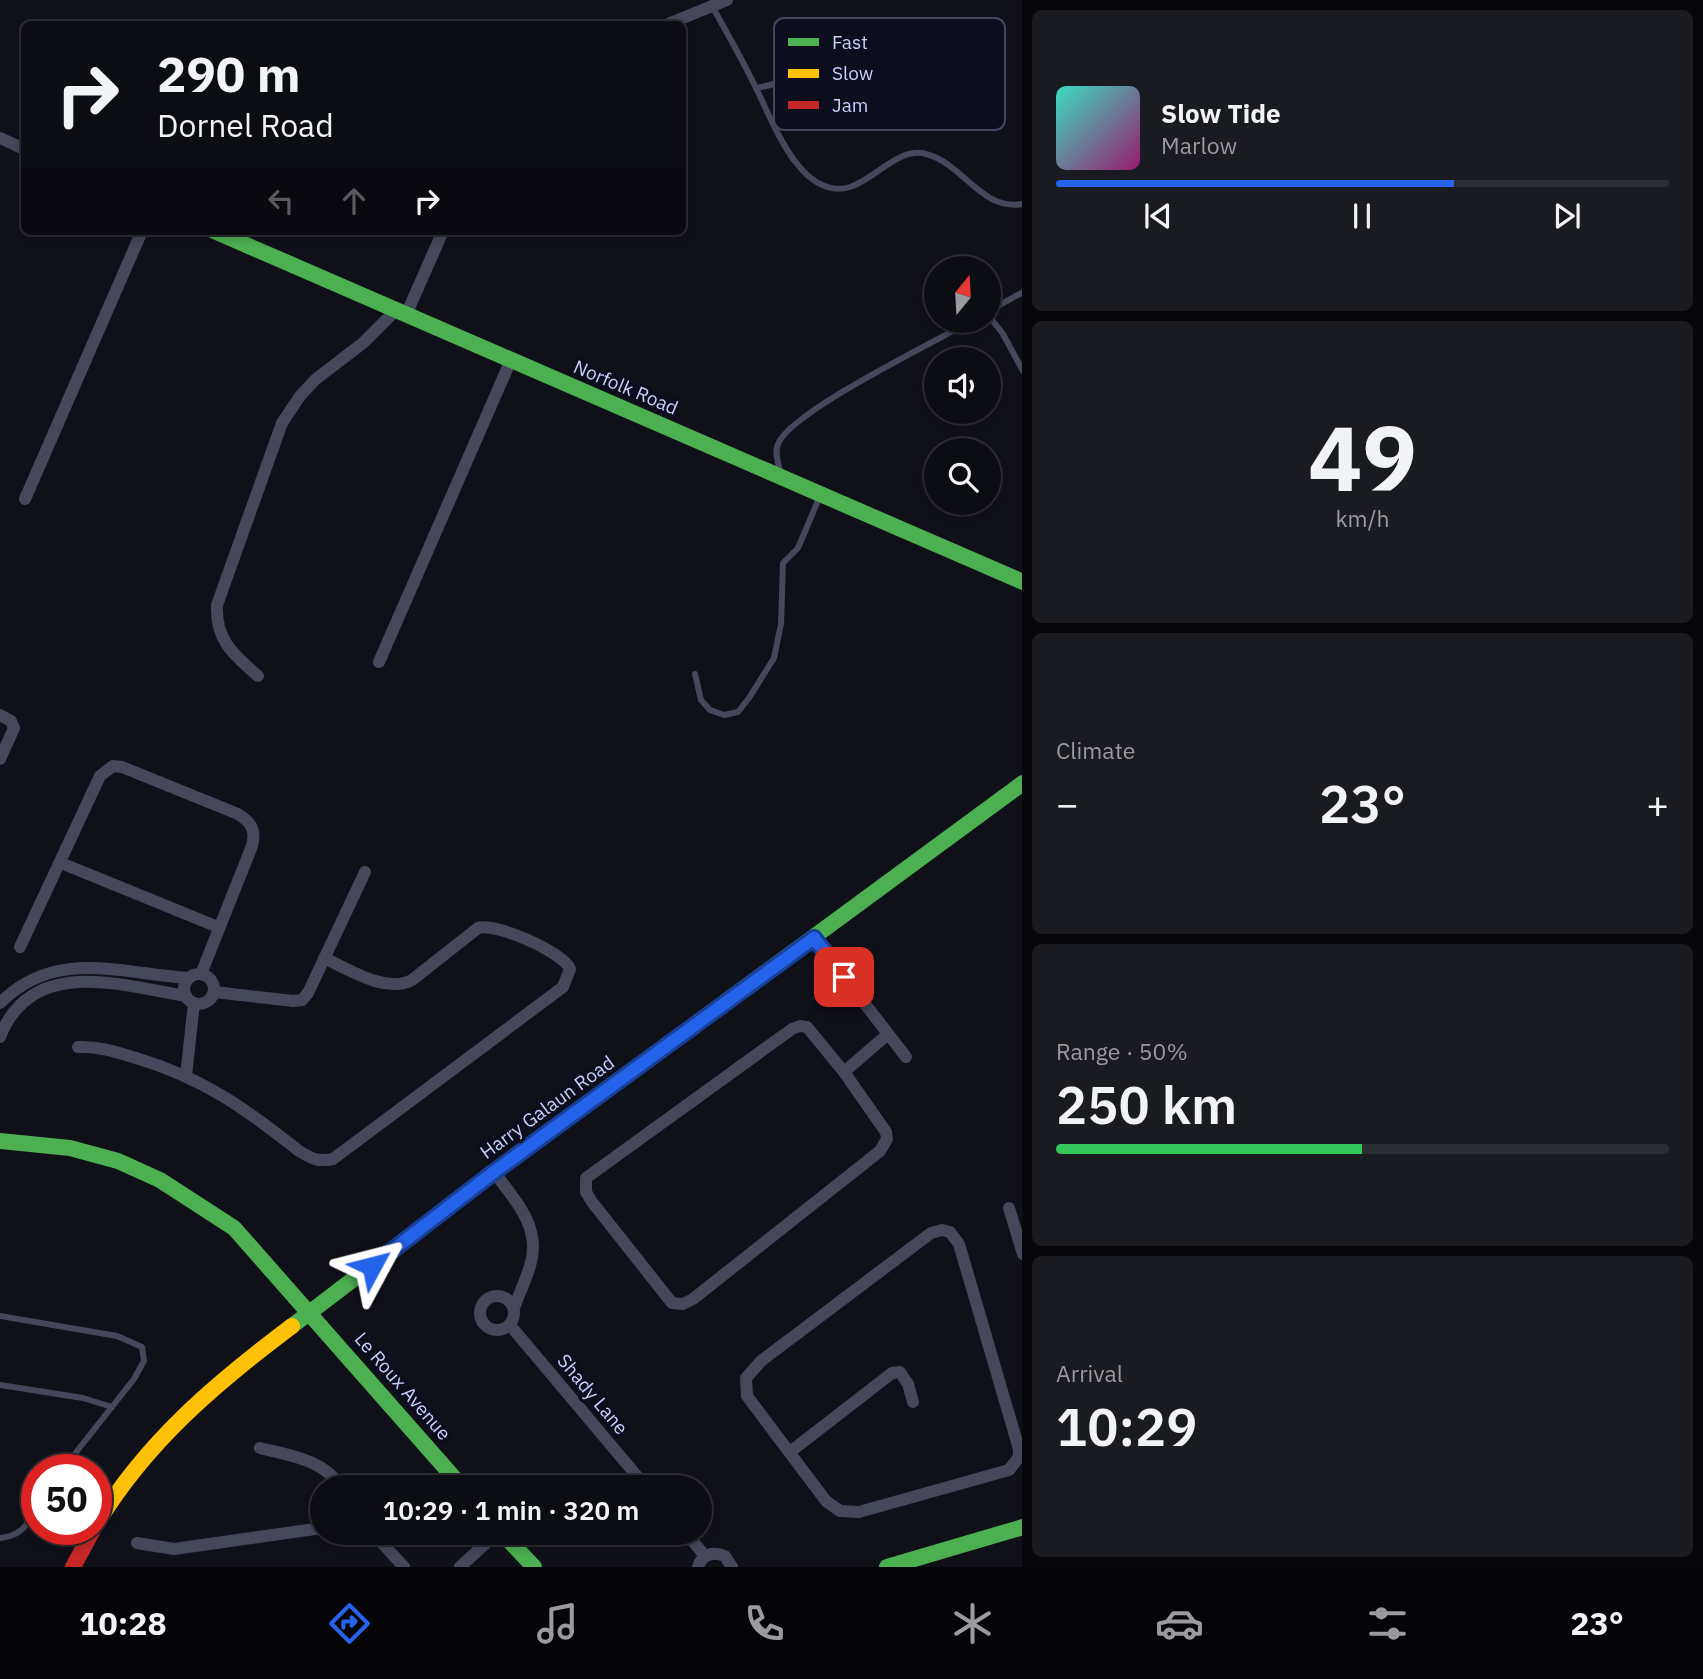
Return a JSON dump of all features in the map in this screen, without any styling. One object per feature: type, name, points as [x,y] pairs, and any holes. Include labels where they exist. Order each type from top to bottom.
[{"type":"main road","name":"Norfolk Road","points":[[223,235],[1022,582]]},
{"type":"main road","name":"Harry Galaun Road","points":[[112,1497],[145,1453],[222,1379],[494,1172],[1022,783]]},
{"type":"main road","name":"Le Roux Avenue","points":[[2,1139],[70,1147],[118,1161],[160,1181],[234,1228],[452,1475]]},
{"type":"main road","points":[[887,1567],[1022,1527]]},
{"type":"main road","points":[[74,1567],[85,1545]]},
{"type":"main road","points":[[513,1545],[534,1567]]},
{"type":"street","points":[[675,21],[727,0]]},
{"type":"street","points":[[0,138],[21,148]]},
{"type":"street","points":[[25,499],[140,235]]},
{"type":"street","points":[[258,676],[230,651],[220,636],[217,605],[282,423],[299,396],[316,379],[401,313],[441,235]]},
{"type":"street","points":[[379,662],[511,360]]},
{"type":"street","points":[[0,715],[11,721],[14,728],[0,759]]},
{"type":"street","points":[[20,947],[100,776],[113,766],[122,767],[249,820],[254,834],[201,974]]},
{"type":"street","points":[[61,863],[218,927]]},
{"type":"street","points":[[214,992],[297,1002],[308,993],[365,872]]},
{"type":"street","points":[[78,1047],[104,1049],[186,1076],[212,1088],[312,1159],[333,1159],[563,987],[570,969],[563,958],[502,929],[489,926],[478,928],[412,980],[402,984],[382,983],[324,958]]},
{"type":"street","points":[[814,938],[906,1057]]},
{"type":"street","points":[[0,1003],[16,987],[60,968],[81,967],[188,978],[201,974],[210,978],[214,992]]},
{"type":"street","points":[[186,1076],[190,999],[184,987],[188,978]]},
{"type":"street","points":[[0,1037],[17,1008],[52,985],[92,981],[204,1003],[214,992]]},
{"type":"street","points":[[795,1027],[807,1027],[844,1072],[886,1132],[887,1139],[883,1148],[693,1299],[683,1304],[671,1303],[588,1196],[585,1181],[588,1175],[795,1027]]},
{"type":"street","points":[[844,1072],[888,1034]]},
{"type":"street","points":[[494,1172],[524,1212],[533,1237],[530,1266],[522,1282],[513,1320],[510,1325],[495,1330],[485,1325],[480,1315],[485,1300],[502,1296],[522,1282]]},
{"type":"street","points":[[1009,1208],[1022,1255]]},
{"type":"street","points":[[937,1231],[950,1233],[958,1244],[1016,1421],[1019,1457],[1009,1469],[859,1512],[846,1513],[831,1505],[790,1452],[747,1396],[745,1384],[750,1372],[937,1231]]},
{"type":"street","points":[[502,1296],[507,1298],[514,1308]]},
{"type":"street","name":"Shady Lane","points":[[510,1325],[636,1475]]},
{"type":"street","points":[[790,1452],[892,1373],[900,1372],[904,1376],[914,1402]]},
{"type":"street","points":[[260,1448],[313,1462],[332,1475]]},
{"type":"street","points":[[137,1543],[174,1549],[310,1530]]},
{"type":"street","points":[[384,1545],[404,1567]]},
{"type":"street","points":[[460,1567],[484,1545]]},
{"type":"street","points":[[693,1545],[702,1562],[720,1554],[727,1558],[732,1567]]},
{"type":"lane","points":[[712,6],[774,125]]},
{"type":"lane","points":[[756,88],[774,85]]},
{"type":"lane","points":[[776,130],[797,164],[822,186],[849,188],[900,159],[920,152],[942,161],[987,198],[1007,204],[1022,204]]},
{"type":"lane","points":[[1001,306],[1022,292]]},
{"type":"lane","points":[[1001,331],[1022,371]]},
{"type":"lane","points":[[781,477],[776,447],[779,440],[796,424],[831,399],[950,333]]},
{"type":"lane","points":[[695,674],[701,700],[710,710],[724,715],[738,712],[749,698],[774,658],[781,624],[783,563],[798,548],[821,494]]},
{"type":"lane","points":[[0,1316],[117,1336],[142,1347],[144,1355],[141,1367],[75,1454]]},
{"type":"lane","points":[[0,1385],[83,1398],[112,1407]]},
{"type":"lane","points":[[0,1538],[21,1532]]},
{"type":"traffic: fast","points":[[223,235],[1022,582]]},
{"type":"traffic: fast","points":[[292,1326],[494,1172],[1022,784]]},
{"type":"traffic: fast","points":[[0,1141],[70,1148],[118,1161],[160,1180],[234,1228],[452,1475]]},
{"type":"traffic: fast","points":[[887,1567],[1022,1527]]},
{"type":"traffic: fast","points":[[513,1545],[534,1567]]},
{"type":"traffic: slow","points":[[112,1501],[137,1467],[184,1416],[236,1369],[292,1326]]},
{"type":"traffic: jam","points":[[73,1567],[85,1545]]},
{"type":"route","points":[[372,1266],[494,1172],[814,938],[844,977]]}]
